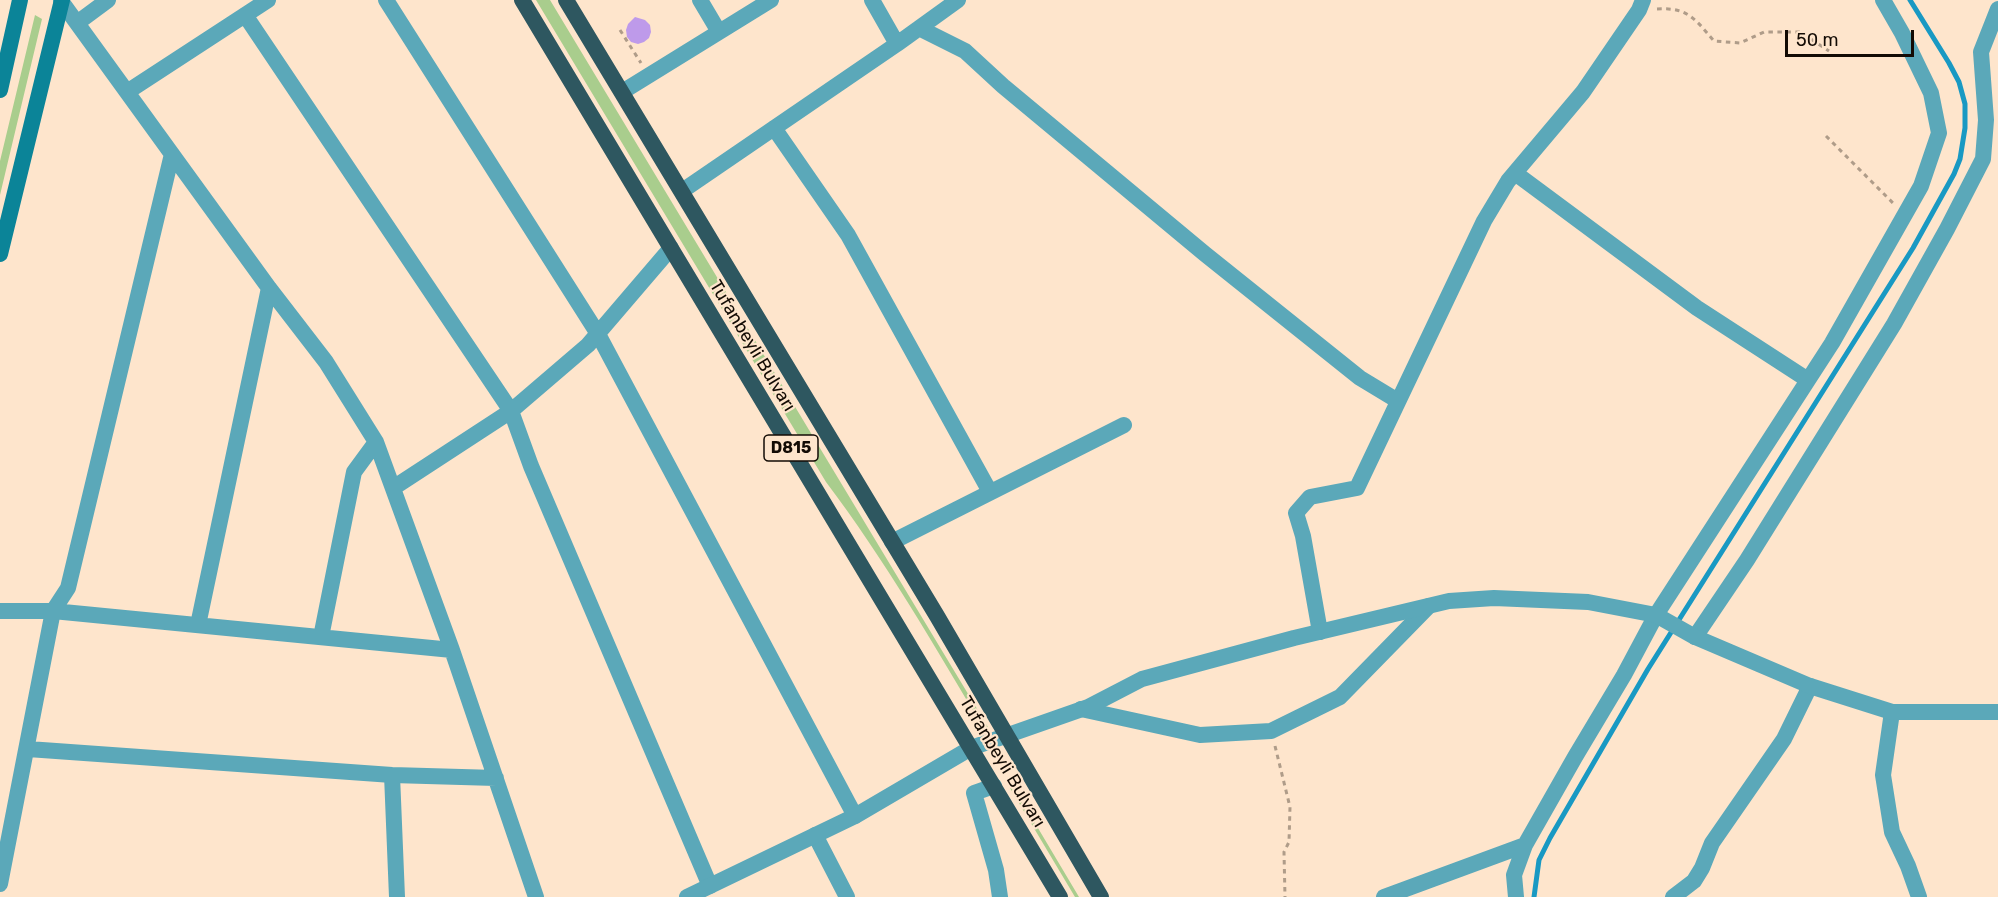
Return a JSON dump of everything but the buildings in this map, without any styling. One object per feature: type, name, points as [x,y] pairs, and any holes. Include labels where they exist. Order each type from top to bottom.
[{"type":"highway","name":"Tufanbeyli Bulvarı","points":[[522,0],[1060,897]]},
{"type":"highway","name":"Tufanbeyli Bulvarı","points":[[566,0],[892,542],[1101,897]]},
{"type":"main road","points":[[0,90],[20,0]]},
{"type":"main road","points":[[0,254],[61,0]]},
{"type":"street","points":[[61,0],[269,288],[326,362],[376,442],[453,650],[536,897]]},
{"type":"street","points":[[77,23],[108,0]]},
{"type":"street","points":[[127,92],[268,0]]},
{"type":"street","points":[[386,0],[598,334],[855,816]]},
{"type":"street","points":[[700,0],[719,32]]},
{"type":"street","points":[[622,92],[771,0]]},
{"type":"street","points":[[872,0],[897,44]]},
{"type":"street","points":[[682,191],[958,0]]},
{"type":"street","points":[[1516,897],[1514,875],[1525,845],[1659,616],[1832,343],[1921,186],[1939,133],[1931,93],[1902,33],[1882,0]]},
{"type":"street","points":[[1320,632],[1303,536],[1296,513],[1310,497],[1357,488],[1484,220],[1515,172],[1583,92],[1636,3]]},
{"type":"street","points":[[1695,637],[1747,560],[1894,324],[1983,159],[1986,120],[1982,52],[1998,9]]},
{"type":"street","points":[[245,15],[511,411],[536,477],[710,886]]},
{"type":"street","points":[[919,28],[965,51],[1003,86],[1204,254],[1360,378],[1398,401]]},
{"type":"street","points":[[774,128],[848,235],[990,492]]},
{"type":"street","points":[[0,884],[53,611],[69,588],[172,154]]},
{"type":"street","points":[[1515,172],[1697,308],[1808,380]]},
{"type":"street","points":[[393,488],[511,411],[588,345],[671,248]]},
{"type":"street","points":[[198,626],[269,288]]},
{"type":"street","points":[[892,542],[1124,425]]},
{"type":"street","points":[[321,638],[354,472],[376,442]]},
{"type":"street","points":[[687,897],[855,816],[971,748],[1082,709],[1142,680],[1320,632],[1449,601],[1494,598],[1588,602],[1659,616],[1695,637],[1810,686],[1892,712],[1998,712]]},
{"type":"street","points":[[1082,709],[1200,735],[1271,731],[1340,697],[1429,606]]},
{"type":"street","points":[[0,611],[53,611],[453,650]]},
{"type":"street","points":[[1672,897],[1694,881],[1712,843],[1784,739],[1810,686]]},
{"type":"street","points":[[1892,712],[1883,775],[1892,832],[1919,897]]},
{"type":"street","points":[[27,749],[392,775],[496,778]]},
{"type":"street","points":[[392,775],[397,897]]},
{"type":"street","points":[[994,786],[974,793],[996,870],[1000,897]]},
{"type":"street","points":[[816,835],[847,897]]},
{"type":"street","points":[[1384,897],[1525,845]]},
{"type":"path","points":[[1636,3],[1674,8],[1692,15],[1714,41],[1740,43],[1764,32],[1800,32],[1829,51]]},
{"type":"path","points":[[620,30],[648,75]]},
{"type":"path","points":[[1826,136],[1905,215]]},
{"type":"path","points":[[1271,731],[1290,807],[1289,842],[1284,852],[1285,897]]},
{"type":"green space","points":[[536,0],[550,0],[988,727],[984,729],[889,572],[826,482]]},
{"type":"green space","points":[[35,15],[42,19],[0,195],[0,161]]},
{"type":"green space","points":[[1010,781],[1079,897],[1075,897],[1007,783]]},
{"type":"waterway","points":[[1534,897],[1539,860],[1648,669],[1913,248],[1954,174],[1960,159],[1965,128],[1965,104],[1959,82],[1949,63],[1910,0]]}]
